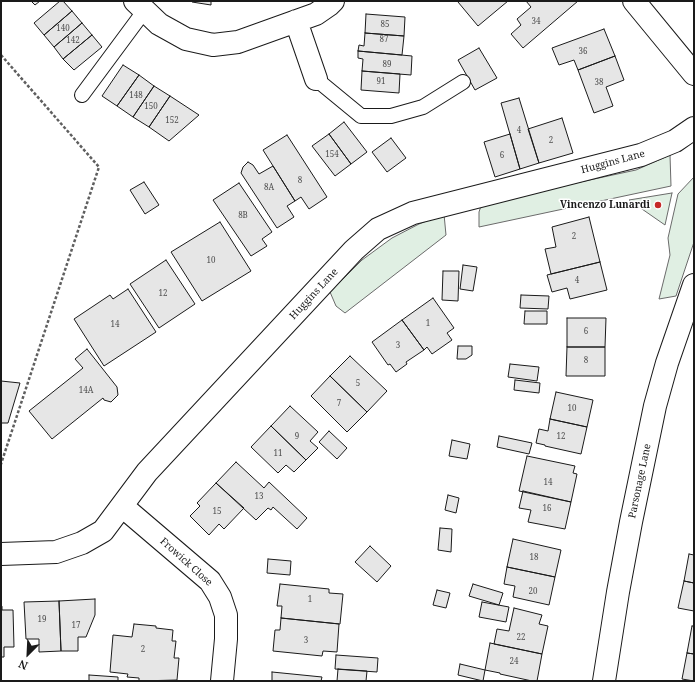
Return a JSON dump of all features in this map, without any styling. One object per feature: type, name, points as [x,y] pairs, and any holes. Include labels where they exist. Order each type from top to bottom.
[{"type":"street","points":[[140,6],[159,24],[186,39],[213,45],[238,42],[296,22],[316,14],[333,1]]},
{"type":"street","points":[[634,1],[694,74]]},
{"type":"street","points":[[296,22],[316,79]]},
{"type":"street","name":"Huggins Lane","points":[[1,554],[56,552],[82,544],[103,531],[147,472],[354,250],[378,229],[413,213],[641,155],[675,141],[694,128]]},
{"type":"street","name":"Parsonage Lane","points":[[604,681],[634,506],[655,406],[667,363],[694,285]]},
{"type":"street","name":"Frowick Close","points":[[122,506],[210,581],[220,597],[226,616],[226,639],[222,681]]},
{"type":"lane","points":[[82,95],[140,6]]},
{"type":"lane","points":[[316,79],[361,116],[391,116],[423,107],[463,82]]},
{"type":"path","points":[[1,55],[99,167],[1,464]]},
{"type":"green space","points":[[670,155],[671,186],[479,227],[479,212],[481,206],[487,202],[636,170]]},
{"type":"green space","points":[[694,177],[694,242],[676,296],[659,299],[670,255],[668,238],[678,194]]},
{"type":"green space","points":[[672,193],[665,225],[629,200]]},
{"type":"green space","points":[[444,214],[446,235],[345,313],[336,306],[330,292],[362,260],[392,238],[419,224]]},
{"type":"building","points":[[31,1],[40,1],[35,5]]},
{"type":"building","points":[[60,1],[63,1],[72,11],[44,35],[34,23]]},
{"type":"building","points":[[211,1],[211,5],[192,2]]},
{"type":"building","points":[[458,1],[508,1],[478,26]]},
{"type":"building","points":[[526,1],[578,1],[523,48],[511,34],[521,25],[517,19],[531,7]]},
{"type":"building","points":[[72,11],[82,23],[54,47],[44,35]]},
{"type":"building","points":[[366,14],[405,17],[404,36],[365,33]]},
{"type":"building","points":[[82,23],[92,35],[63,59],[54,47]]},
{"type":"building","points":[[604,29],[615,56],[578,70],[574,60],[559,65],[552,48]]},
{"type":"building","points":[[365,33],[404,36],[402,55],[358,51],[359,45],[364,46]]},
{"type":"building","points":[[92,35],[102,47],[74,70],[63,59]]},
{"type":"building","points":[[479,48],[497,78],[475,90],[458,60]]},
{"type":"building","points":[[358,51],[412,56],[411,75],[362,71],[363,59],[358,58]]},
{"type":"building","points":[[615,56],[624,80],[606,87],[613,106],[594,113],[578,70]]},
{"type":"building","points":[[123,65],[139,75],[117,106],[102,96]]},
{"type":"building","points":[[362,71],[400,74],[399,93],[361,90]]},
{"type":"building","points":[[139,75],[154,86],[133,117],[117,106]]},
{"type":"building","points":[[154,86],[170,96],[149,127],[133,117]]},
{"type":"building","points":[[170,96],[199,115],[169,141],[149,127]]},
{"type":"building","points":[[519,98],[539,163],[520,169],[501,103]]},
{"type":"building","points":[[562,118],[573,153],[539,163],[528,129]]},
{"type":"building","points":[[344,122],[367,152],[351,164],[329,134]]},
{"type":"building","points":[[329,134],[351,164],[335,176],[312,146]]},
{"type":"building","points":[[510,134],[520,169],[495,177],[484,142]]},
{"type":"building","points":[[287,135],[327,197],[309,209],[301,197],[295,201],[263,150]]},
{"type":"building","points":[[391,138],[406,158],[387,172],[372,152]]},
{"type":"building","points":[[248,162],[253,165],[259,174],[273,166],[295,201],[287,206],[294,217],[277,228],[241,173],[243,167]]},
{"type":"building","points":[[144,182],[159,205],[145,214],[130,190]]},
{"type":"building","points":[[239,183],[272,232],[262,239],[267,246],[251,256],[213,200]]},
{"type":"building","points":[[589,217],[600,262],[551,274],[545,249],[556,247],[552,227]]},
{"type":"building","points":[[220,222],[251,271],[202,301],[171,252]]},
{"type":"building","points":[[166,260],[195,304],[159,328],[130,284]]},
{"type":"building","points":[[600,262],[607,290],[570,299],[567,288],[552,292],[547,275]]},
{"type":"building","points":[[463,265],[477,267],[473,291],[460,289]]},
{"type":"building","points":[[443,271],[459,271],[458,301],[442,300]]},
{"type":"building","points":[[128,289],[156,332],[104,366],[74,319],[110,295],[113,299]]},
{"type":"building","points":[[521,295],[549,296],[548,309],[520,308]]},
{"type":"building","points":[[433,298],[454,328],[447,333],[452,340],[432,354],[427,347],[424,350],[402,320]]},
{"type":"building","points":[[525,311],[547,311],[547,324],[524,324]]},
{"type":"building","points":[[567,318],[606,318],[605,347],[567,347]]},
{"type":"building","points":[[402,320],[424,350],[406,362],[407,364],[396,372],[390,364],[388,365],[372,342]]},
{"type":"building","points":[[458,346],[472,346],[472,355],[466,359],[457,359]]},
{"type":"building","points":[[567,347],[605,347],[605,376],[566,376]]},
{"type":"building","points":[[87,349],[117,387],[118,395],[111,402],[104,400],[103,398],[52,439],[29,411],[83,368],[75,359]]},
{"type":"building","points":[[350,356],[387,391],[367,412],[330,376]]},
{"type":"building","points":[[510,364],[539,367],[537,381],[508,377]]},
{"type":"building","points":[[330,376],[367,412],[347,432],[311,396]]},
{"type":"building","points":[[515,380],[540,383],[539,393],[514,390]]},
{"type":"building","points":[[1,381],[20,383],[8,423],[1,423]]},
{"type":"building","points":[[556,392],[593,400],[587,427],[550,419]]},
{"type":"building","points":[[290,406],[318,432],[310,441],[318,448],[306,460],[271,426]]},
{"type":"building","points":[[550,419],[587,427],[581,454],[536,443],[539,429],[548,431]]},
{"type":"building","points":[[271,426],[306,460],[294,472],[286,465],[278,473],[251,447]]},
{"type":"building","points":[[329,431],[347,448],[337,459],[319,442]]},
{"type":"building","points":[[499,436],[532,443],[529,454],[497,447]]},
{"type":"building","points":[[452,440],[470,444],[467,459],[449,456]]},
{"type":"building","points":[[527,456],[575,466],[573,473],[577,474],[571,502],[519,491]]},
{"type":"building","points":[[236,462],[264,488],[269,482],[307,518],[297,529],[273,507],[271,510],[268,508],[256,520],[216,483]]},
{"type":"building","points":[[216,483],[244,508],[224,529],[219,524],[209,535],[190,516],[200,506],[197,503]]},
{"type":"building","points":[[523,491],[571,502],[565,529],[528,522],[531,510],[519,508]]},
{"type":"building","points":[[448,495],[459,498],[456,513],[445,510]]},
{"type":"building","points":[[440,528],[452,529],[451,552],[438,550]]},
{"type":"building","points":[[513,539],[561,550],[555,577],[507,567]]},
{"type":"building","points":[[370,546],[391,566],[377,582],[355,562]]},
{"type":"building","points":[[689,554],[694,555],[694,583],[684,581]]},
{"type":"building","points":[[268,559],[291,561],[290,575],[267,573]]},
{"type":"building","points":[[507,567],[555,577],[549,605],[513,597],[515,586],[504,584]]},
{"type":"building","points":[[684,581],[694,583],[694,611],[678,608]]},
{"type":"building","points":[[280,584],[329,589],[329,593],[343,594],[340,624],[281,618],[282,606],[277,606]]},
{"type":"building","points":[[473,584],[503,593],[499,605],[469,596]]},
{"type":"building","points":[[437,590],[450,593],[446,608],[433,605]]},
{"type":"building","points":[[95,599],[95,615],[86,637],[78,637],[78,651],[61,651],[59,601]]},
{"type":"building","points":[[59,601],[61,651],[39,652],[39,639],[26,639],[24,602]]},
{"type":"building","points":[[482,602],[509,607],[506,622],[479,617]]},
{"type":"building","points":[[2,607],[2,610],[13,610],[14,647],[4,647],[4,657],[1,657]]},
{"type":"building","points":[[514,608],[542,615],[539,624],[548,626],[542,654],[494,644],[497,629],[509,631]]},
{"type":"building","points":[[281,618],[339,624],[337,652],[323,651],[322,656],[273,651],[275,630],[280,630]]},
{"type":"building","points":[[134,624],[156,626],[156,628],[173,630],[172,641],[176,641],[174,658],[179,658],[177,680],[139,681],[139,678],[127,677],[128,674],[110,672],[113,635],[132,637]]},
{"type":"building","points":[[692,626],[694,626],[694,654],[687,653]]},
{"type":"building","points":[[490,643],[542,654],[537,681],[485,670]]},
{"type":"building","points":[[687,653],[694,654],[694,681],[682,679]]},
{"type":"building","points":[[336,655],[378,658],[377,672],[335,669]]},
{"type":"building","points":[[460,664],[485,670],[483,681],[458,675]]},
{"type":"building","points":[[338,669],[367,671],[366,681],[337,681]]},
{"type":"building","points":[[272,672],[322,677],[321,681],[272,681]]},
{"type":"building","points":[[89,675],[118,677],[118,681],[89,681]]},
{"type":"place","name":"Vincenzo Lunardi","points":[[658,205]]}]
